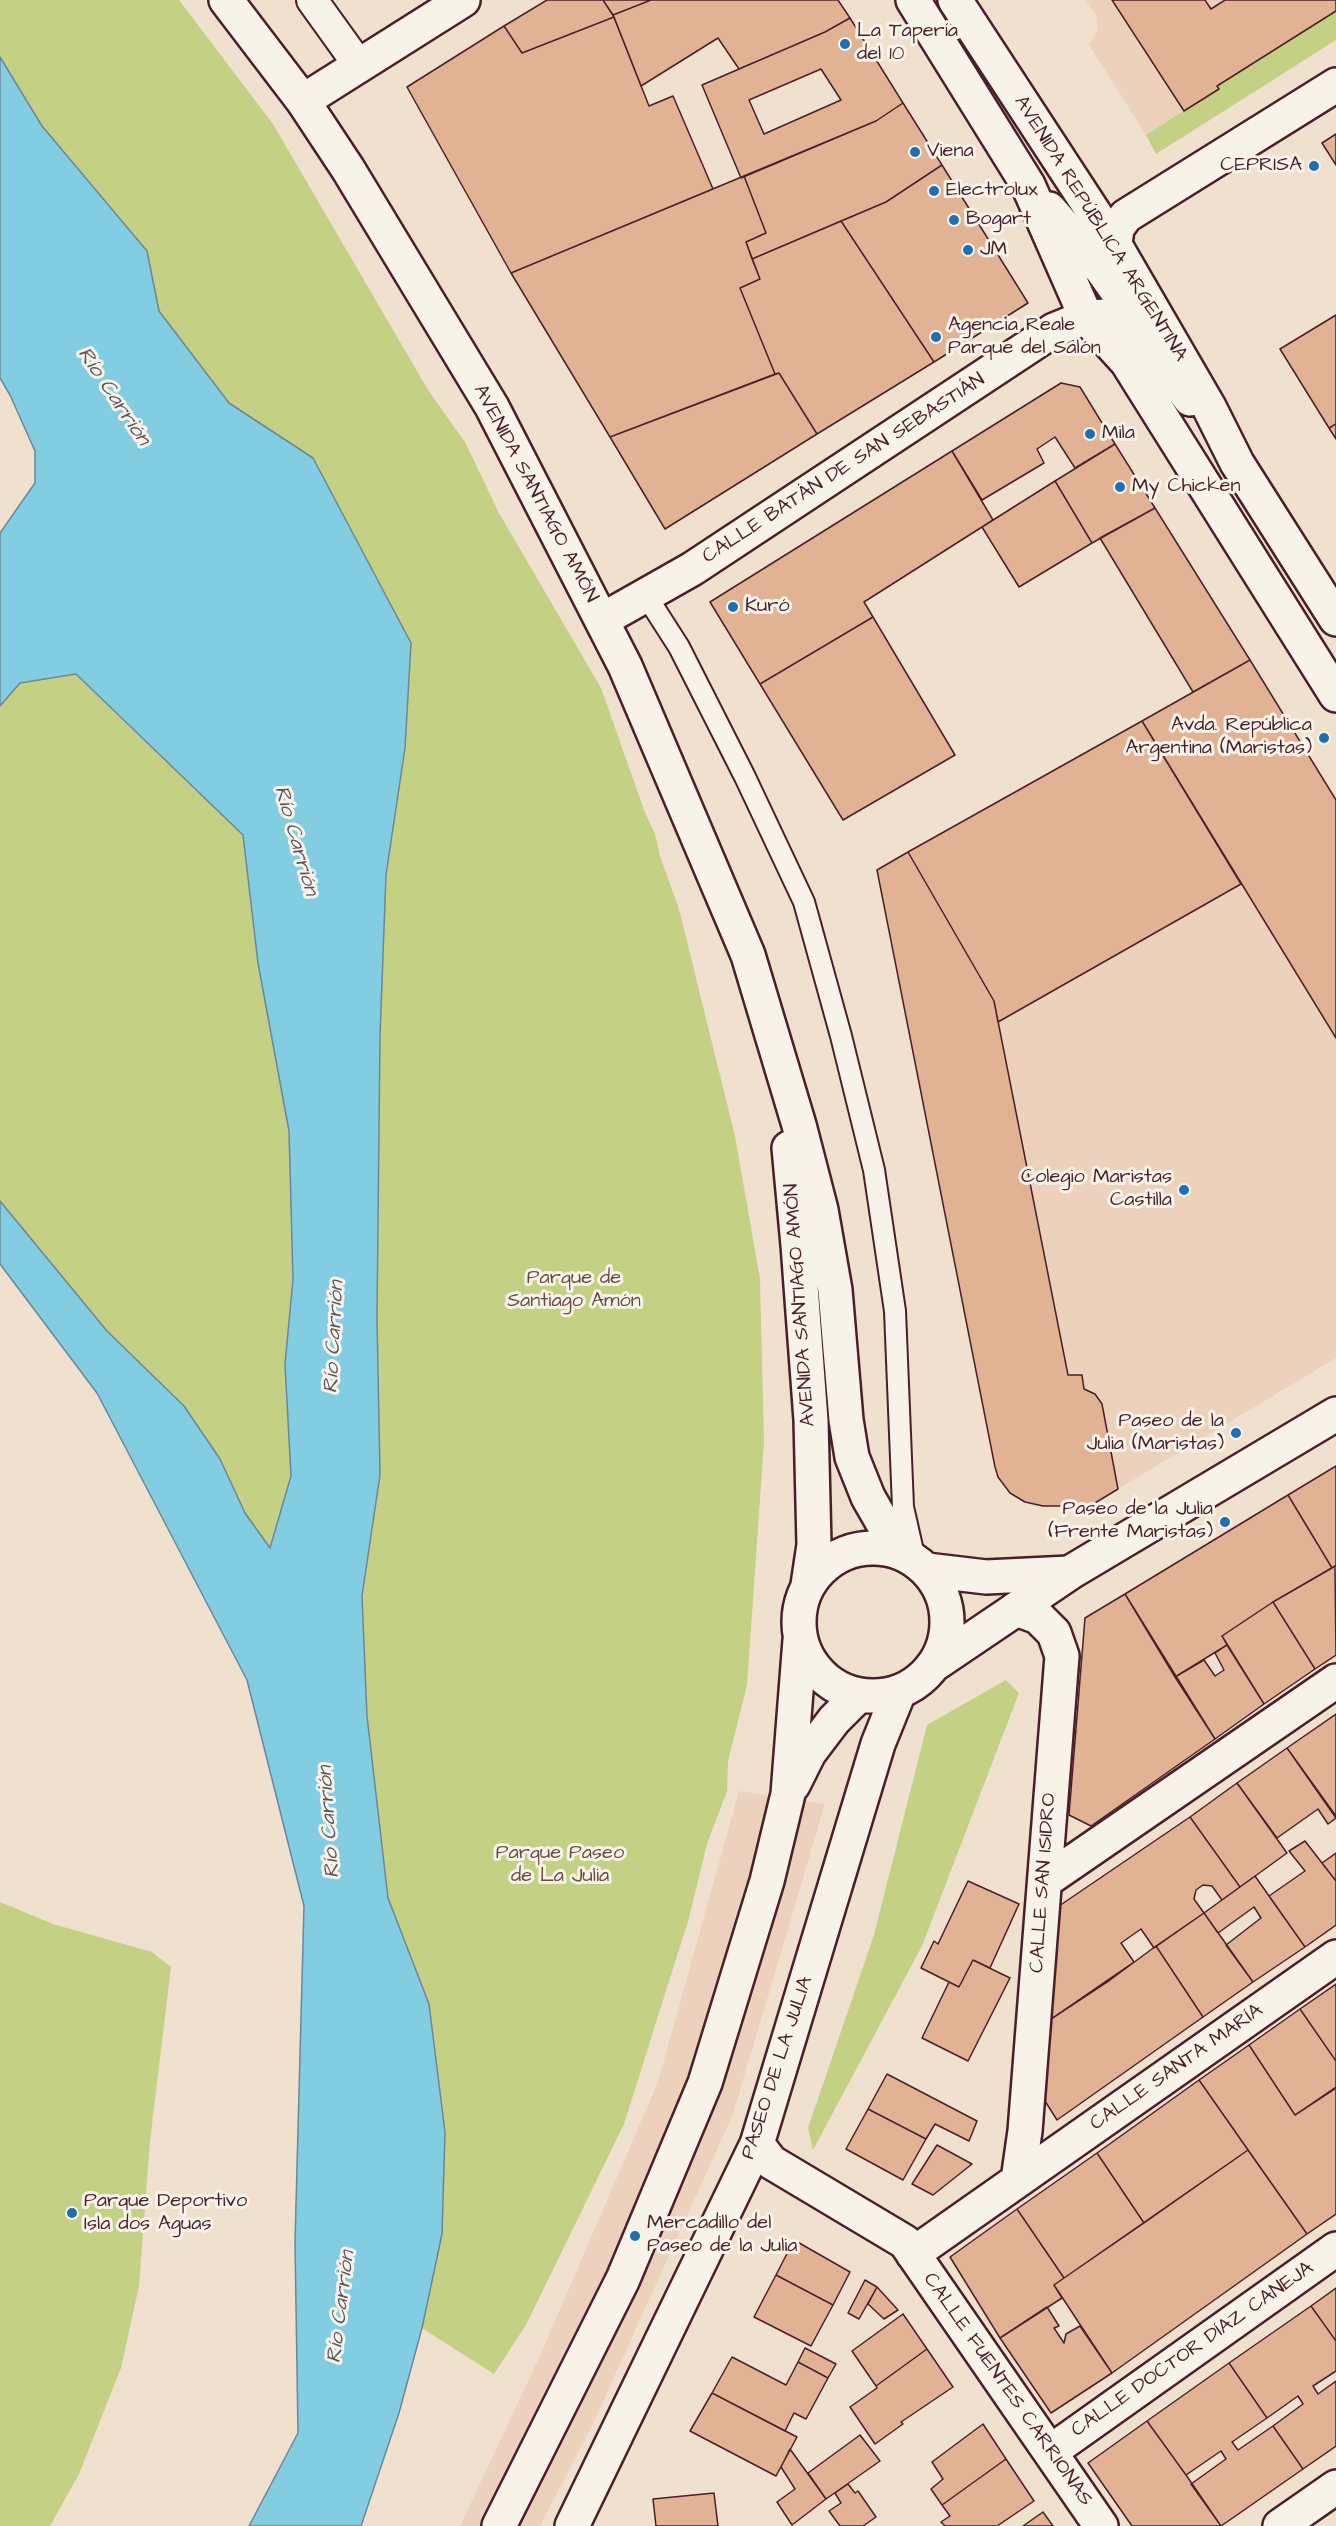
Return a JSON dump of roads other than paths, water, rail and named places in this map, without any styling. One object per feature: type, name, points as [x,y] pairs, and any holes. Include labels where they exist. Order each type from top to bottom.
[{"type":"street","name":"AVENIDA SANTIAGO AMÓN","points":[[226,0],[303,101],[348,169],[492,407],[626,666],[748,954],[800,1125],[821,1210],[835,1290],[846,1420],[852,1457],[868,1497],[914,1560]]},
{"type":"street","points":[[312,0],[358,64]]},
{"type":"street","points":[[303,101],[358,64],[463,0]]},
{"type":"street","name":"AVENIDA REPÚBLICA ARGENTINA","points":[[913,0],[1028,185],[1086,317],[1127,362],[1336,695]]},
{"type":"street","name":"AVENIDA REPÚBLICA ARGENTINA","points":[[955,0],[1115,245],[1209,407],[1238,463]]},
{"type":"street","points":[[1115,245],[1117,228],[1126,216],[1336,86]]},
{"type":"street","name":"AVENIDA REPÚBLICA ARGENTINA","points":[[1028,185],[1102,270],[1138,328],[1238,463],[1336,619]]},
{"type":"street","name":"AVENIDA REPÚBLICA ARGENTINA","points":[[1086,317],[1116,318],[1125,320],[1138,328]]},
{"type":"street","name":"CALLE BATÁN DE SAN SEBASTIÁN","points":[[602,620],[645,598],[1054,330],[1086,317]]},
{"type":"street","name":"AVENIDA SANTIAGO AMÓN","points":[[769,1028],[787,1130],[811,1420],[814,1545],[808,1585]]},
{"type":"street","points":[[800,1640],[809,1660],[822,1676],[839,1688],[860,1695],[879,1697],[899,1692],[920,1681],[935,1664],[1071,1572],[1336,1414]]},
{"type":"street","points":[[499,2526],[623,2279],[705,2083],[767,1881],[788,1794],[800,1640],[798,1621],[801,1602],[808,1585],[825,1565],[847,1551],[873,1547],[914,1560],[986,1577],[1071,1572]]},
{"type":"street","points":[[914,1560],[941,1591],[948,1616],[946,1641],[935,1664]]},
{"type":"street","name":"CALLE SAN ISIDRO","points":[[1016,1609],[1038,1617],[1054,1632],[1062,1656],[1025,2131],[1018,2180]]},
{"type":"street","points":[[1045,1881],[1336,1681]]},
{"type":"street","name":"PASEO DE LA JULIA","points":[[572,2526],[757,2144],[878,1744],[899,1692]]},
{"type":"street","points":[[788,1794],[809,1753],[834,1720],[860,1695]]},
{"type":"street","name":"CALLE SANTA MARÍA","points":[[913,2254],[1336,1957]]},
{"type":"street","name":"CALLE FUENTES CARRIONAS","points":[[757,2144],[771,2163],[905,2242],[1101,2526]]},
{"type":"street","name":"CALLE DOCTOR DÍAZ CANEJA","points":[[1050,2452],[1336,2249]]},
{"type":"street","points":[[1280,2526],[1336,2487]]},
{"type":"lane","points":[[645,598],[679,647],[745,777],[804,902],[874,1170],[895,1311],[903,1507],[914,1560]]},
{"type":"water","name":"Río Carrión","points":[[0,57],[42,126],[147,251],[159,311],[229,403],[313,458],[411,643],[405,748],[386,875],[380,1036],[377,1318],[380,1475],[362,1596],[367,1716],[388,1898],[429,2004],[445,2132],[442,2234],[422,2328],[399,2413],[361,2526],[249,2526],[298,2433],[295,2242],[304,1906],[247,1680],[97,1393],[0,1264],[0,1201],[107,1331],[184,1406],[220,1459],[245,1513],[270,1548],[291,1476],[285,1364],[293,1279],[289,1131],[258,963],[243,835],[76,674],[20,683],[0,706],[0,533],[35,483],[35,451],[0,378]]},
{"type":"place","name":"La Tapería del 10","points":[[845,44]]},
{"type":"place","name":"Viena","points":[[915,152]]},
{"type":"place","name":"CEPRISA","points":[[1314,166]]},
{"type":"place","name":"Electrolux","points":[[934,191]]},
{"type":"place","name":"Bogart","points":[[954,220]]},
{"type":"place","name":"JM","points":[[968,250]]},
{"type":"place","name":"Agencia Reale Parque del Salón","points":[[936,337]]},
{"type":"place","name":"Mila","points":[[1090,434]]},
{"type":"place","name":"My Chicken","points":[[1120,487]]},
{"type":"place","name":"Kuró","points":[[733,607]]},
{"type":"place","name":"Avda. República Argentina (Maristas)","points":[[1324,738]]},
{"type":"place","name":"Colegio Maristas Castilla","points":[[1184,1190]]},
{"type":"place","name":"Paseo de la Julia (Maristas)","points":[[1236,1433]]},
{"type":"place","name":"Paseo de la Julia (Frente Maristas)","points":[[1225,1522]]},
{"type":"place","name":"Parque Deportivo Isla dos Aguas","points":[[72,2213]]},
{"type":"place","name":"Mercadillo del Paseo de la Julia","points":[[635,2236]]},
{"type":"park label","name":"Parque de Santiago Amón","points":[[574,1290]]},
{"type":"park label","name":"Parque Paseo de La Julia","points":[[560,1866]]}]
